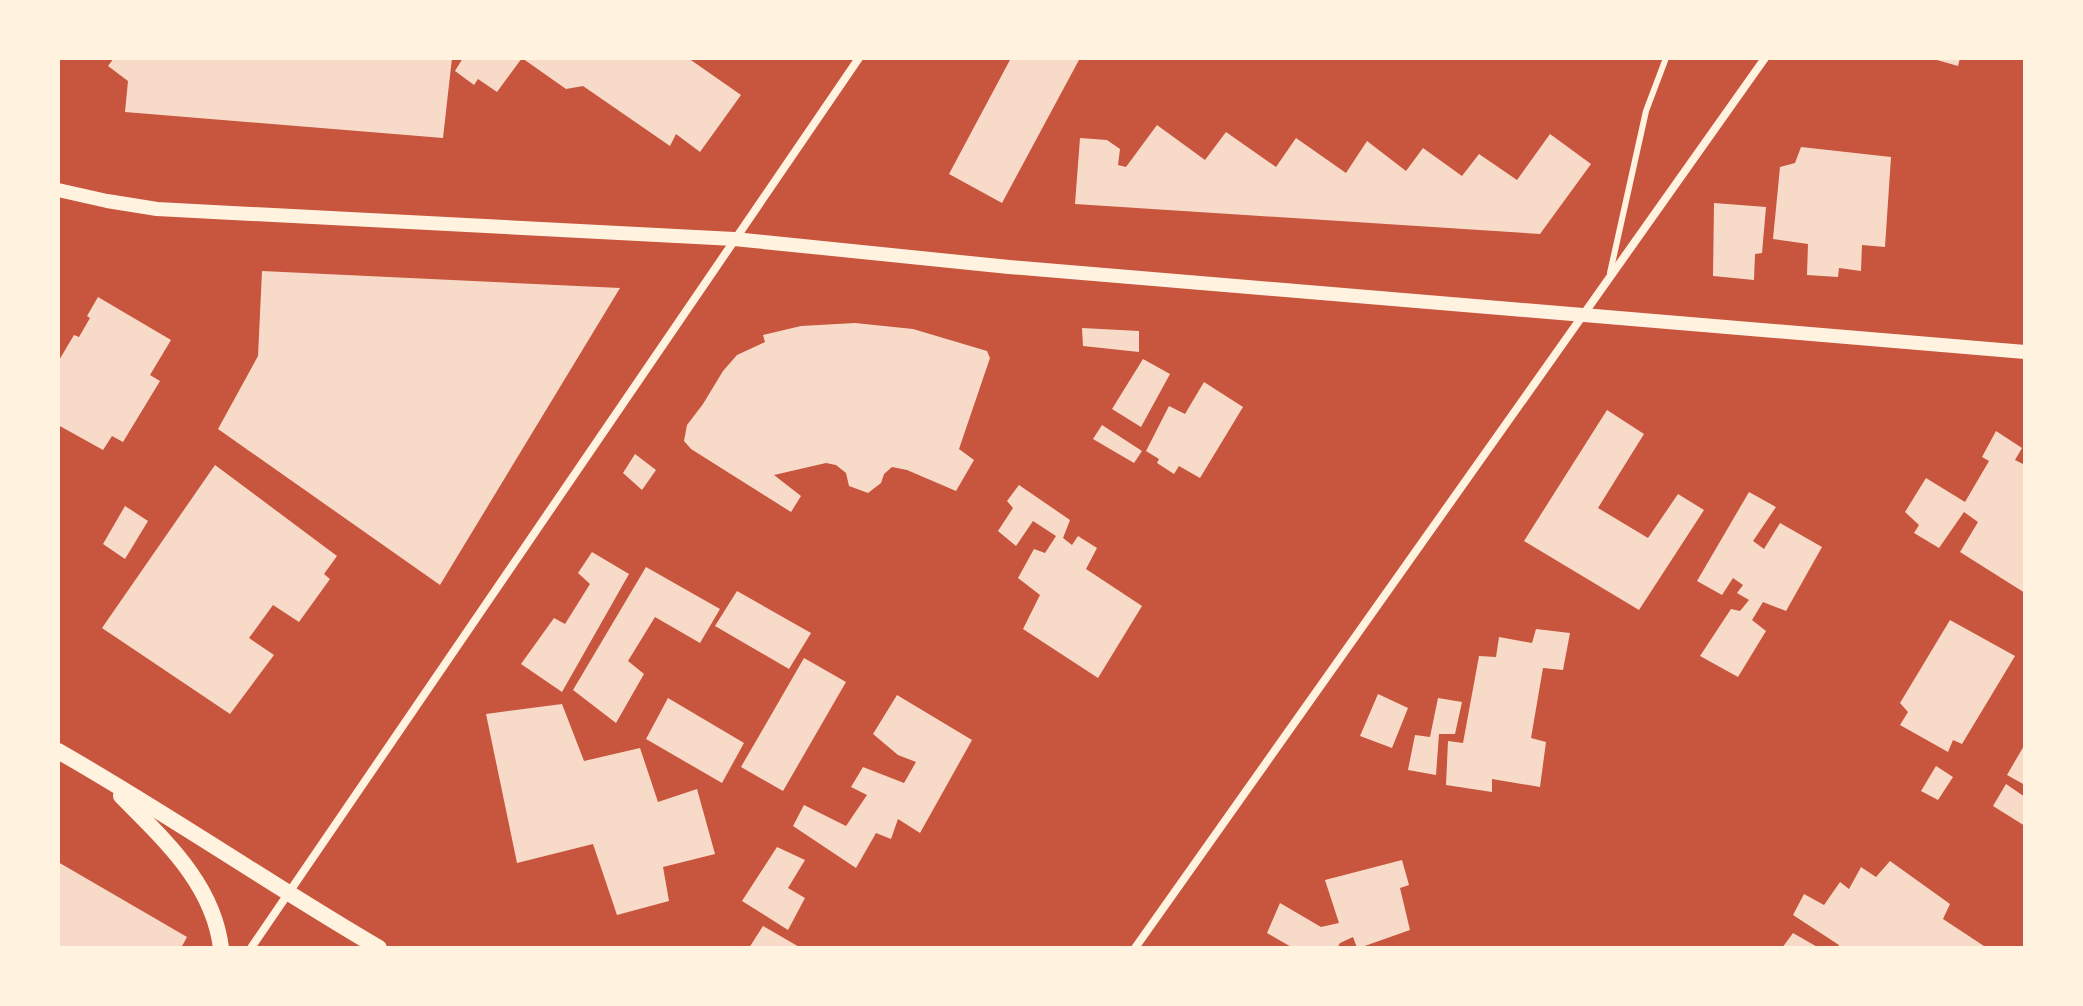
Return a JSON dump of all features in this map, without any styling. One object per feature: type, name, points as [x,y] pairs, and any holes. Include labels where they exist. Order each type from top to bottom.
[{"type":"main road","points":[[58,751],[287,895],[379,948]]},
{"type":"main road","points":[[101,776],[174,850],[197,881],[218,926],[221,948]]},
{"type":"street","points":[[251,948],[859,58]]},
{"type":"street","points":[[1135,948],[1765,58]]},
{"type":"street","points":[[58,190],[157,209],[734,239],[1009,267],[2025,352]]},
{"type":"lane","points":[[1609,281],[1646,111],[1666,58]]},
{"type":"building","points":[[114,58],[452,58],[443,138],[125,112],[128,81],[108,66]]},
{"type":"building","points":[[463,58],[522,58],[497,92],[478,79],[474,85],[455,71]]},
{"type":"building","points":[[522,58],[688,58],[741,95],[700,152],[676,134],[670,146],[583,86],[566,89]]},
{"type":"building","points":[[1011,58],[1080,58],[1002,203],[949,174]]},
{"type":"building","points":[[1930,58],[1960,58],[1958,66]]},
{"type":"building","points":[[1157,125],[1205,160],[1226,132],[1276,167],[1296,138],[1346,173],[1367,141],[1406,171],[1423,148],[1462,176],[1479,154],[1517,180],[1550,134],[1591,164],[1540,234],[1075,204],[1080,138],[1107,140],[1120,149],[1118,165],[1126,167]]},
{"type":"building","points":[[1801,147],[1891,157],[1885,247],[1862,245],[1861,271],[1839,268],[1838,277],[1807,275],[1808,244],[1773,239],[1780,167],[1795,163]]},
{"type":"building","points":[[1714,203],[1766,207],[1762,253],[1755,254],[1754,280],[1713,276]]},
{"type":"building","points":[[262,271],[620,288],[440,585],[218,429],[258,356]]},
{"type":"building","points":[[98,297],[171,340],[150,375],[160,381],[123,442],[112,436],[103,450],[58,425],[58,362],[74,335],[79,337]]},
{"type":"building","points":[[855,323],[913,329],[987,351],[990,358],[959,449],[974,460],[956,491],[907,470],[892,467],[884,474],[881,483],[868,493],[849,486],[846,473],[836,465],[826,463],[774,475],[801,496],[791,512],[691,449],[684,441],[687,425],[723,371],[737,355],[765,342],[763,335],[801,326]]},
{"type":"building","points":[[1082,328],[1139,331],[1139,352],[1083,346]]},
{"type":"building","points":[[1143,359],[1170,374],[1141,427],[1112,409]]},
{"type":"building","points":[[1204,382],[1243,407],[1200,478],[1179,466],[1174,474],[1146,451],[1169,406],[1185,414]]},
{"type":"building","points":[[1607,410],[1644,434],[1598,508],[1648,538],[1678,494],[1704,510],[1639,610],[1524,541]]},
{"type":"building","points":[[1102,425],[1142,451],[1134,463],[1093,439]]},
{"type":"building","points":[[1996,431],[2022,448],[2015,460],[2025,465],[2025,593],[1960,552],[1978,522],[1964,512],[1939,548],[1914,533],[1919,525],[1905,512],[1926,478],[1965,502],[1989,461],[1982,457]]},
{"type":"building","points":[[635,454],[656,470],[642,490],[623,473]]},
{"type":"building","points":[[215,465],[337,556],[324,574],[330,579],[299,622],[273,605],[249,638],[274,655],[230,714],[102,628]]},
{"type":"building","points":[[1019,485],[1070,520],[1063,538],[1072,545],[1078,536],[1097,548],[1086,569],[1142,606],[1098,678],[1023,629],[1040,595],[1018,578],[1034,549],[1045,553],[1056,536],[1033,521],[1016,546],[998,531],[1013,508],[1007,501]]},
{"type":"building","points":[[1749,492],[1776,507],[1753,541],[1764,549],[1780,523],[1822,547],[1786,611],[1763,602],[1752,620],[1766,631],[1738,677],[1700,656],[1731,609],[1740,611],[1749,600],[1737,593],[1743,585],[1733,578],[1722,595],[1697,581]]},
{"type":"building","points":[[125,506],[148,521],[125,559],[103,544]]},
{"type":"building","points":[[592,552],[629,574],[562,692],[521,664],[554,618],[565,624],[590,584],[578,573]]},
{"type":"building","points":[[646,567],[720,609],[700,643],[655,617],[628,661],[644,674],[616,723],[573,690]]},
{"type":"building","points":[[737,591],[811,633],[789,669],[715,626]]},
{"type":"building","points":[[1950,620],[2015,656],[1962,744],[1953,740],[1948,752],[1900,725],[1908,712],[1900,703]]},
{"type":"building","points":[[1536,629],[1570,633],[1563,670],[1543,668],[1531,738],[1546,742],[1540,787],[1492,779],[1492,792],[1446,785],[1448,741],[1463,743],[1479,656],[1496,657],[1499,637],[1532,643]]},
{"type":"building","points":[[804,658],[846,682],[783,791],[741,767]]},
{"type":"building","points":[[1378,694],[1408,708],[1392,748],[1360,736]]},
{"type":"building","points":[[897,695],[972,740],[920,833],[898,819],[891,839],[876,833],[856,868],[793,826],[804,805],[846,826],[867,795],[851,787],[863,767],[904,783],[916,762],[898,755],[873,734]]},
{"type":"building","points":[[668,698],[744,743],[722,783],[646,739]]},
{"type":"building","points":[[1438,698],[1462,702],[1455,734],[1439,734],[1436,775],[1408,770],[1415,735],[1430,737]]},
{"type":"building","points":[[562,704],[584,761],[640,748],[658,802],[697,789],[715,854],[663,867],[669,901],[617,915],[593,844],[517,863],[486,714]]},
{"type":"building","points":[[2025,744],[2025,785],[2007,775]]},
{"type":"building","points":[[1936,766],[1953,777],[1938,800],[1921,791]]},
{"type":"building","points":[[2006,784],[2025,797],[2025,826],[1993,806]]},
{"type":"building","points":[[777,847],[805,860],[788,888],[805,898],[788,930],[742,901]]},
{"type":"building","points":[[1402,860],[1409,885],[1400,888],[1410,930],[1359,948],[1353,937],[1340,943],[1337,948],[1293,948],[1267,933],[1280,903],[1321,927],[1339,923],[1325,880]]},
{"type":"building","points":[[1890,861],[1950,904],[1943,919],[1987,948],[1837,948],[1839,945],[1793,915],[1804,894],[1824,905],[1840,882],[1849,889],[1861,867],[1876,877]]},
{"type":"building","points":[[58,862],[187,937],[181,948],[58,948]]},
{"type":"building","points":[[763,926],[801,948],[749,948]]},
{"type":"building","points":[[1793,933],[1819,948],[1782,948]]}]
